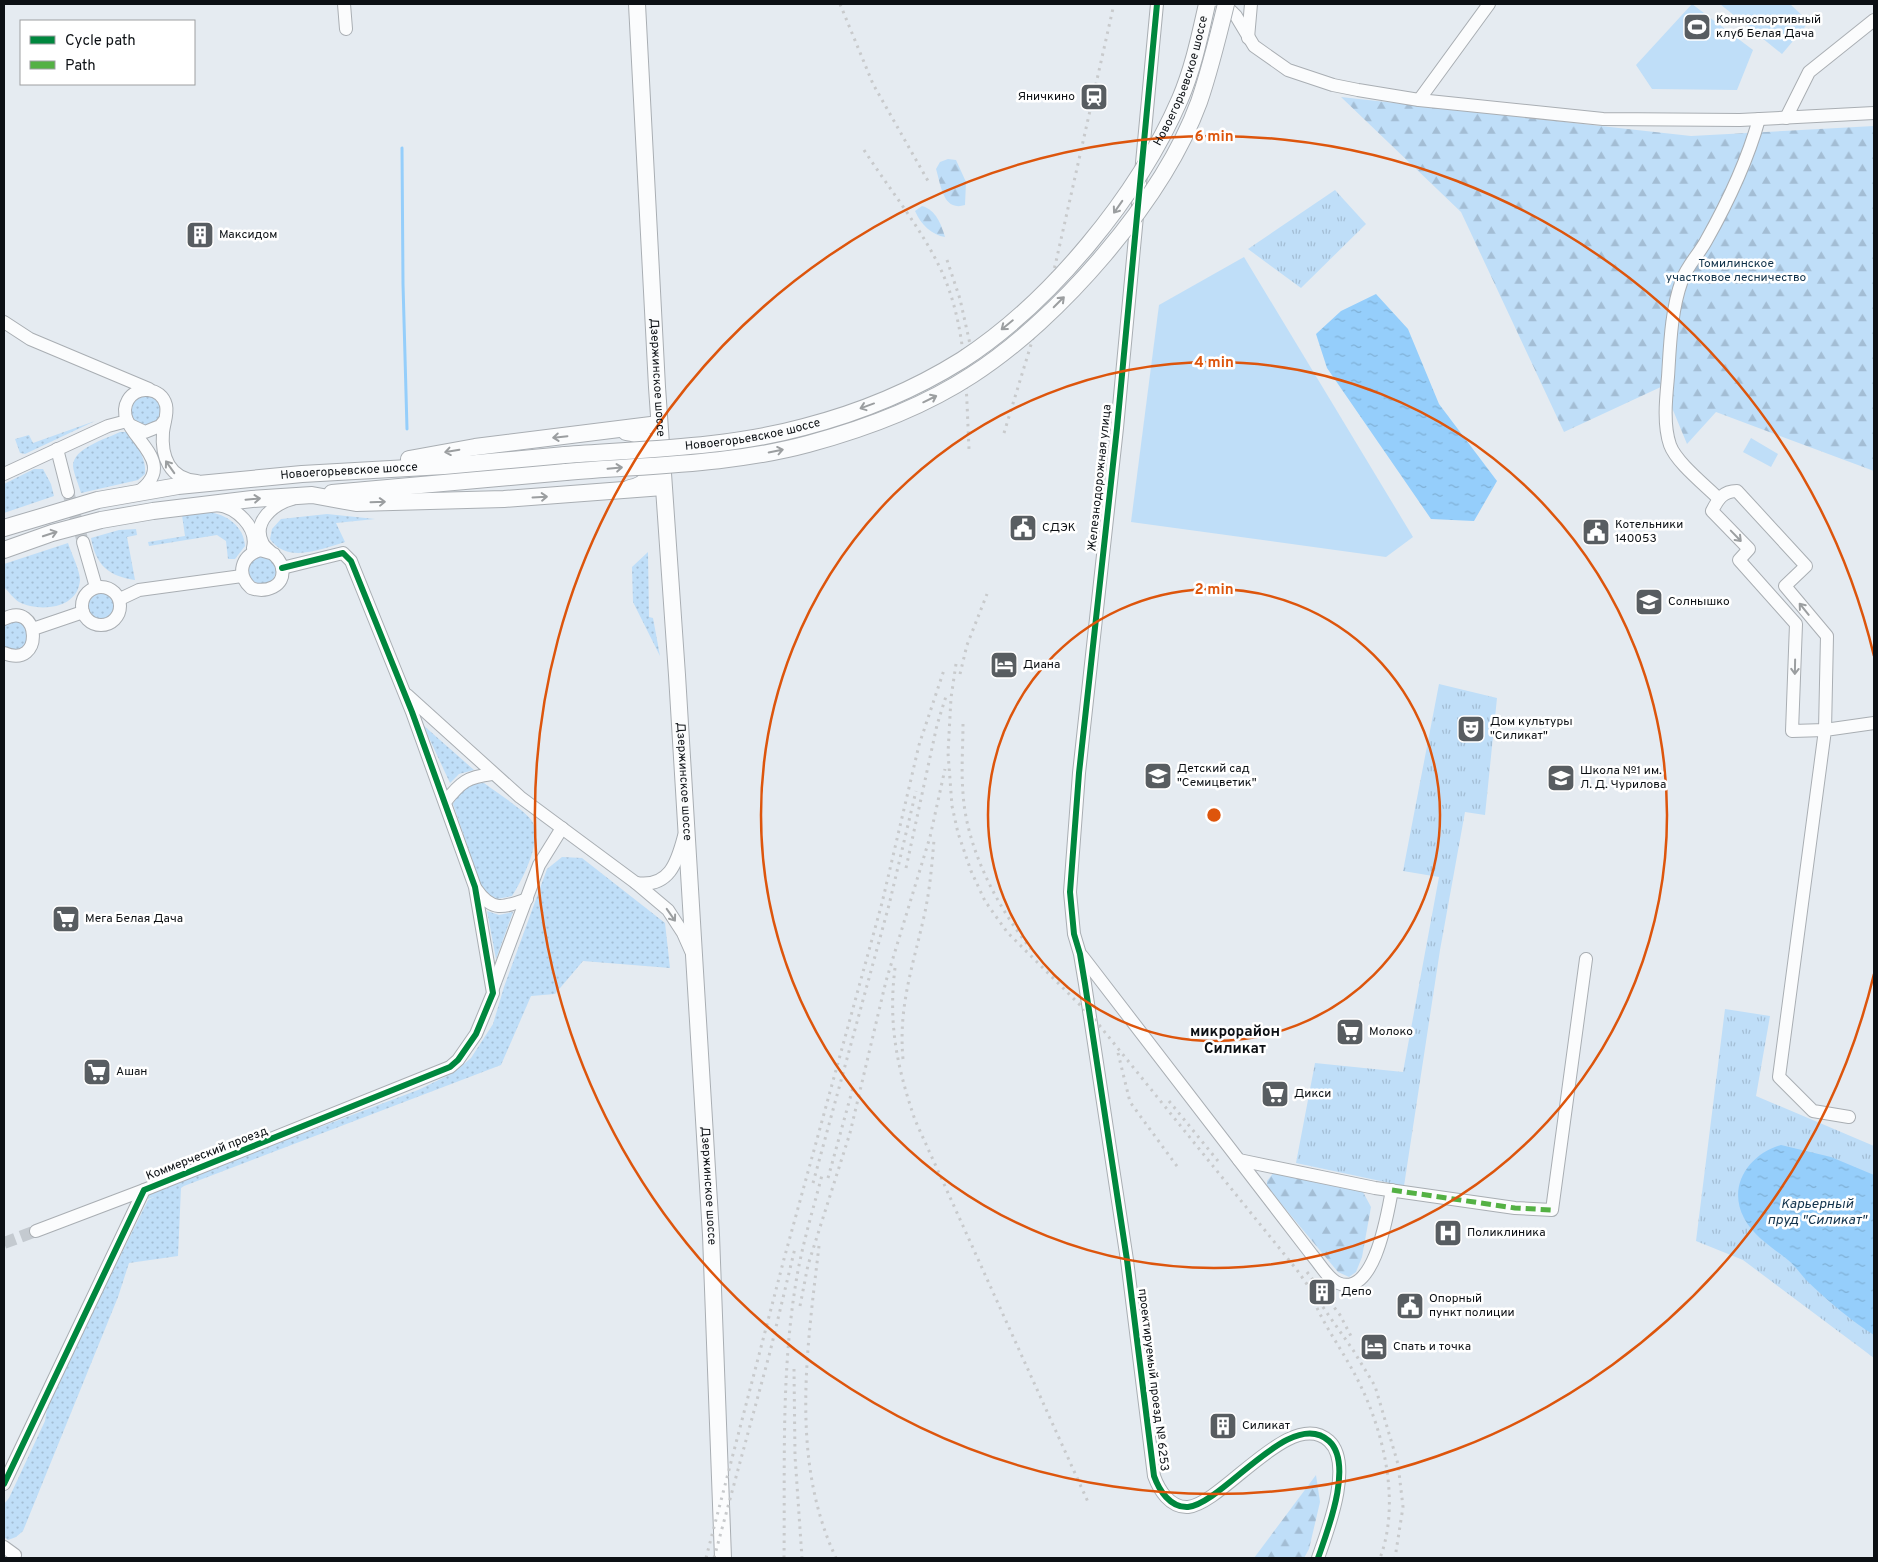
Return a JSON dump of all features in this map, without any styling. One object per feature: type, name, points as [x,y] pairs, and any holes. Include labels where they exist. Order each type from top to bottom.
[{"type":"main road","name":"Дзержинское шоссе","points":[[637,4],[659,424],[696,970],[716,1328],[723,1558]]},
{"type":"main road","name":"Новоегорьевское шоссе","points":[[4,528],[98,500],[138,492],[214,482],[302,474],[444,466],[718,442],[804,427],[872,404],[910,388],[962,359],[1031,303],[1068,266],[1115,211],[1146,165],[1181,97],[1207,4]]},
{"type":"main road","name":"Новоегорьевское шоссе","points":[[4,550],[52,533],[101,520],[204,504],[721,460],[809,444],[918,404],[972,375],[1030,330],[1058,303],[1130,222],[1179,144],[1198,104],[1225,4]]},
{"type":"main road","points":[[302,474],[475,447],[659,424]]},
{"type":"main road","points":[[608,431],[633,433],[643,437],[650,444],[654,461],[650,474],[642,484],[610,491]]},
{"type":"main road","points":[[308,496],[356,503],[504,499],[663,487]]},
{"type":"street","points":[[344,4],[346,29]]},
{"type":"street","name":"Железнодорожная улица","points":[[1080,954],[1074,934],[1070,907],[1070,881],[1117,428],[1157,4]]},
{"type":"street","points":[[1225,4],[1236,16],[1248,38],[1263,54],[1288,70],[1333,85],[1419,100],[1604,119],[1759,119],[1874,113]]},
{"type":"street","points":[[1236,16],[1246,4]]},
{"type":"street","points":[[1248,38],[1250,4]]},
{"type":"street","points":[[1419,100],[1489,4]]},
{"type":"street","points":[[1786,118],[1809,72],[1874,20]]},
{"type":"street","points":[[1718,498],[1682,462],[1670,447],[1666,411],[1670,344],[1676,303],[1683,278],[1705,242],[1734,187],[1750,152],[1759,119]]},
{"type":"street","points":[[4,322],[30,339],[154,391],[165,403],[167,412],[163,448],[168,466],[174,473],[190,480],[214,482]]},
{"type":"street","points":[[109,373],[120,386],[126,404],[128,423],[147,449],[154,468],[150,482],[138,492]]},
{"type":"street","points":[[126,404],[130,396],[137,391],[154,391]]},
{"type":"street","points":[[4,474],[108,426],[128,423],[145,432],[153,431],[165,420]]},
{"type":"street","points":[[57,449],[68,492]]},
{"type":"street","points":[[1849,1117],[1813,1111],[1779,1077],[1824,730],[1827,636],[1785,586],[1806,566],[1737,491],[1726,493],[1718,498],[1712,511],[1749,549],[1739,560],[1796,624],[1792,731],[1824,730],[1874,723]]},
{"type":"street","points":[[204,504],[231,508],[244,520],[254,542],[242,569],[242,576],[251,588],[265,591],[277,584],[282,574],[282,568],[274,554],[260,538],[264,517],[278,504],[308,496]]},
{"type":"street","points":[[83,542],[96,587]]},
{"type":"street","points":[[247,557],[260,550],[274,554]]},
{"type":"street","name":"Коммерческий проезд","points":[[4,1484],[144,1190],[450,1067],[458,1060],[476,1034],[483,1020],[493,988],[474,887],[445,802],[404,693],[348,555],[343,553],[282,568]]},
{"type":"street","points":[[120,599],[139,590],[242,576]]},
{"type":"street","points":[[96,587],[110,588],[120,599],[120,612],[111,623],[97,625],[91,622],[83,612],[84,597],[96,587]]},
{"type":"street","points":[[33,628],[83,612]]},
{"type":"street","points":[[4,653],[12,656],[27,651],[32,645],[33,628],[22,617],[5,615]]},
{"type":"street","points":[[404,693],[492,774],[636,883],[668,910],[683,933],[696,970]]},
{"type":"street","points":[[445,802],[465,780],[475,776],[492,774]]},
{"type":"street","points":[[493,988],[539,865],[562,828]]},
{"type":"street","points":[[636,883],[656,883],[670,873],[686,830]]},
{"type":"street","points":[[474,887],[483,899],[496,906],[505,907],[527,899]]},
{"type":"street","points":[[1080,954],[1331,1278],[1339,1283],[1348,1284],[1356,1282],[1370,1265],[1379,1251],[1392,1190]]},
{"type":"street","name":"проектируемый проезд № 6253","points":[[1080,954],[1127,1260],[1154,1476],[1159,1488],[1174,1503],[1186,1507],[1200,1504],[1210,1499],[1251,1463],[1284,1442],[1309,1434],[1327,1439],[1335,1449],[1337,1456],[1339,1483],[1318,1558]]},
{"type":"street","points":[[1239,1160],[1392,1190],[1515,1208],[1552,1210],[1586,959]]},
{"type":"street","points":[[36,1231],[144,1190]]},
{"type":"street","points":[[4,1546],[15,1557]]},
{"type":"green space","name":"Конноспортивный клуб Белая Дача","points":[[1692,4],[1753,50],[1737,90],[1652,89],[1636,65]]},
{"type":"green space","points":[[1720,4],[1790,4],[1809,22],[1782,54]]},
{"type":"green space","name":"Томилинское участковое лесничество","points":[[1341,97],[1691,136],[1874,126],[1874,471],[1716,412],[1687,444],[1663,386],[1564,432],[1461,212]]},
{"type":"green space","points":[[948,159],[956,160],[966,182],[965,205],[952,205],[944,196],[936,169],[940,162]]},
{"type":"green space","points":[[1335,190],[1366,224],[1301,288],[1248,249]]},
{"type":"green space","points":[[922,206],[934,214],[940,223],[945,237],[931,232],[920,221],[915,211]]},
{"type":"green space","points":[[1244,257],[1413,537],[1386,557],[1131,522],[1159,305]]},
{"type":"green space","points":[[146,395],[157,399],[161,410],[157,421],[146,425],[135,421],[131,410],[135,399]]},
{"type":"green space","points":[[95,421],[25,454],[20,453],[15,439],[29,435],[33,443]]},
{"type":"green space","points":[[120,432],[127,432],[143,457],[145,474],[138,480],[81,493],[73,466],[74,460],[84,449]]},
{"type":"green space","points":[[1751,438],[1778,454],[1771,467],[1743,452]]},
{"type":"green space","points":[[34,469],[43,469],[51,484],[54,496],[4,513],[4,484]]},
{"type":"green space","points":[[208,512],[227,518],[238,527],[245,546],[235,559],[228,559],[226,541],[217,535],[149,546],[148,542],[185,536],[182,515]]},
{"type":"green space","points":[[327,514],[375,519],[336,523],[345,542],[315,551],[295,553],[286,551],[277,547],[270,539],[272,529],[281,519]]},
{"type":"green space","points":[[136,529],[137,535],[127,537],[135,580],[118,576],[105,568],[96,556],[91,538],[119,530]]},
{"type":"green space","points":[[68,543],[80,580],[78,590],[65,603],[46,607],[27,605],[19,602],[5,588],[4,564]]},
{"type":"green space","points":[[648,552],[649,617],[653,618],[660,656],[633,602],[632,567]]},
{"type":"green space","points":[[262,556],[272,560],[276,570],[272,580],[262,584],[252,580],[248,570],[252,560]]},
{"type":"green space","points":[[101,592],[111,596],[115,606],[111,616],[101,620],[91,616],[87,606],[91,596]]},
{"type":"green space","points":[[10,621],[20,622],[28,629],[27,644],[18,651],[4,647],[4,624]]},
{"type":"green space","points":[[1439,684],[1497,698],[1485,815],[1465,812],[1440,950],[1404,1186],[1296,1163],[1315,1063],[1403,1072],[1439,877],[1403,871]]},
{"type":"green space","points":[[423,725],[474,770],[459,774],[450,783]]},
{"type":"green space","points":[[484,783],[524,812],[532,821],[535,829],[530,859],[521,880],[512,896],[497,899],[483,891],[453,804],[466,788]]},
{"type":"green space","points":[[562,857],[582,858],[665,923],[670,968],[583,961],[555,994],[531,996],[501,1065],[181,1188],[178,1256],[129,1263],[118,1297],[23,1531],[16,1537],[8,1540],[4,1537],[4,1504],[9,1498],[45,1421],[48,1402],[148,1200],[154,1197],[148,1199],[151,1191],[418,1090],[453,1073],[471,1058],[493,1024],[504,987],[547,869]]},
{"type":"green space","points":[[487,911],[499,915],[513,912],[496,959]]},
{"type":"green space","points":[[1725,1009],[1770,1016],[1756,1096],[1874,1146],[1874,1358],[1743,1260],[1696,1241]]},
{"type":"green space","points":[[1274,1172],[1363,1192],[1371,1207],[1362,1257],[1356,1272],[1349,1277],[1338,1272],[1267,1187],[1267,1181]]},
{"type":"green space","points":[[1316,1475],[1320,1502],[1309,1549],[1304,1558],[1254,1558]]},
{"type":"water","points":[[1376,294],[1408,329],[1439,404],[1497,481],[1474,521],[1431,519],[1327,368],[1316,334],[1341,311]]},
{"type":"water","name":"Карьерный пруд \"Силикат\"","points":[[1781,1145],[1831,1157],[1874,1175],[1874,1335],[1822,1295],[1791,1262],[1758,1236],[1744,1218],[1739,1206],[1738,1194],[1744,1173],[1759,1156]]},
{"type":"waterway","points":[[402,148],[407,429]]},
{"type":"tunnel","points":[[68,492],[83,542]]},
{"type":"tunnel","points":[[4,1243],[36,1231]]},
{"type":"railway","points":[[840,4],[873,84],[928,181]]},
{"type":"railway","points":[[1004,433],[1055,266],[1114,4]]},
{"type":"railway","points":[[864,150],[925,240],[942,272],[950,293],[961,337],[964,359],[969,449]]},
{"type":"railway","points":[[947,260],[960,299],[970,344]]},
{"type":"railway","points":[[960,674],[967,645],[987,594]]},
{"type":"railway","points":[[956,664],[951,698],[948,753],[952,806],[958,833],[971,871],[985,901],[1007,932],[1095,1020],[1297,1270],[1353,1350],[1375,1386],[1398,1464],[1403,1507],[1395,1558]]},
{"type":"railway","points":[[706,1558],[784,1259],[882,903],[919,745],[944,670]]},
{"type":"railway","points":[[906,868],[937,725],[947,693]]},
{"type":"railway","points":[[963,724],[962,784],[965,813],[970,834],[985,876],[995,895],[1031,949]]},
{"type":"railway","points":[[800,1306],[808,1265],[850,1133],[886,981],[930,837],[945,769]]},
{"type":"railway","points":[[813,1183],[889,905],[916,791]]},
{"type":"railway","points":[[903,1059],[902,1039],[905,1002],[927,903],[934,840]]},
{"type":"railway","points":[[895,968],[893,1008],[896,1045],[903,1082],[915,1120],[1088,1502]]},
{"type":"railway","points":[[1118,1053],[1130,1102],[1179,1169]]},
{"type":"railway","points":[[828,1178],[854,1084]]},
{"type":"railway","points":[[1169,1101],[1218,1161]]},
{"type":"railway","points":[[784,1558],[786,1385],[791,1316],[801,1255],[822,1175]]},
{"type":"railway","points":[[819,1246],[807,1364],[807,1443],[812,1482],[822,1521],[836,1558]]},
{"type":"railway","points":[[714,1558],[770,1352],[795,1248]]},
{"type":"railway","points":[[1307,1272],[1340,1315],[1353,1340]]},
{"type":"railway","points":[[1314,1301],[1363,1392],[1373,1414],[1380,1438],[1386,1462],[1389,1487],[1389,1512],[1380,1558]]},
{"type":"railway","points":[[794,1369],[795,1456],[802,1558]]},
{"type":"marked path","points":[[1392,1190],[1515,1208],[1552,1210]]},
{"type":"cycle path","points":[[1157,4],[1117,428],[1079,773],[1070,892],[1074,934],[1080,954],[1085,984],[1127,1260],[1154,1476],[1166,1497],[1176,1505],[1188,1507],[1203,1502],[1277,1445],[1296,1436],[1314,1434],[1329,1441],[1336,1452],[1339,1465],[1339,1481],[1332,1516],[1318,1558]]},
{"type":"cycle path","points":[[4,1484],[144,1190],[450,1067],[458,1060],[476,1034],[493,993],[475,887],[412,712],[351,561],[343,553],[282,568]]},
{"type":"place","name":"Конноспортивный клуб Белая Дача","points":[[1697,27]]},
{"type":"place","name":"Яничкино","points":[[1094,97]]},
{"type":"place","name":"Максидом","points":[[200,235]]},
{"type":"place","name":"СДЭК","points":[[1023,528]]},
{"type":"place","name":"Котельники 140053","points":[[1596,532]]},
{"type":"place","name":"Солнышко","points":[[1649,602]]},
{"type":"place","name":"Диана","points":[[1004,665]]},
{"type":"place","name":"Дом культуры \"Силикат\"","points":[[1471,729]]},
{"type":"place","name":"Детский сад \"Семицветик\"","points":[[1158,776]]},
{"type":"place","name":"Школа №1 им. Л. Д. Чурилова","points":[[1561,778]]},
{"type":"place","name":"Мега Белая Дача","points":[[66,919]]},
{"type":"place","name":"Молоко","points":[[1350,1032]]},
{"type":"place","name":"Ашан","points":[[97,1072]]},
{"type":"place","name":"Дикси","points":[[1275,1094]]},
{"type":"place","name":"Поликлиника","points":[[1448,1233]]},
{"type":"place","name":"Депо","points":[[1322,1292]]},
{"type":"place","name":"Опорный пункт полиции","points":[[1410,1306]]},
{"type":"place","name":"Спать и точка","points":[[1374,1347]]},
{"type":"place","name":"Силикат","points":[[1223,1426]]},
{"type":"district","name":"микрорайон Силикат","points":[[1235,1040]]}]
